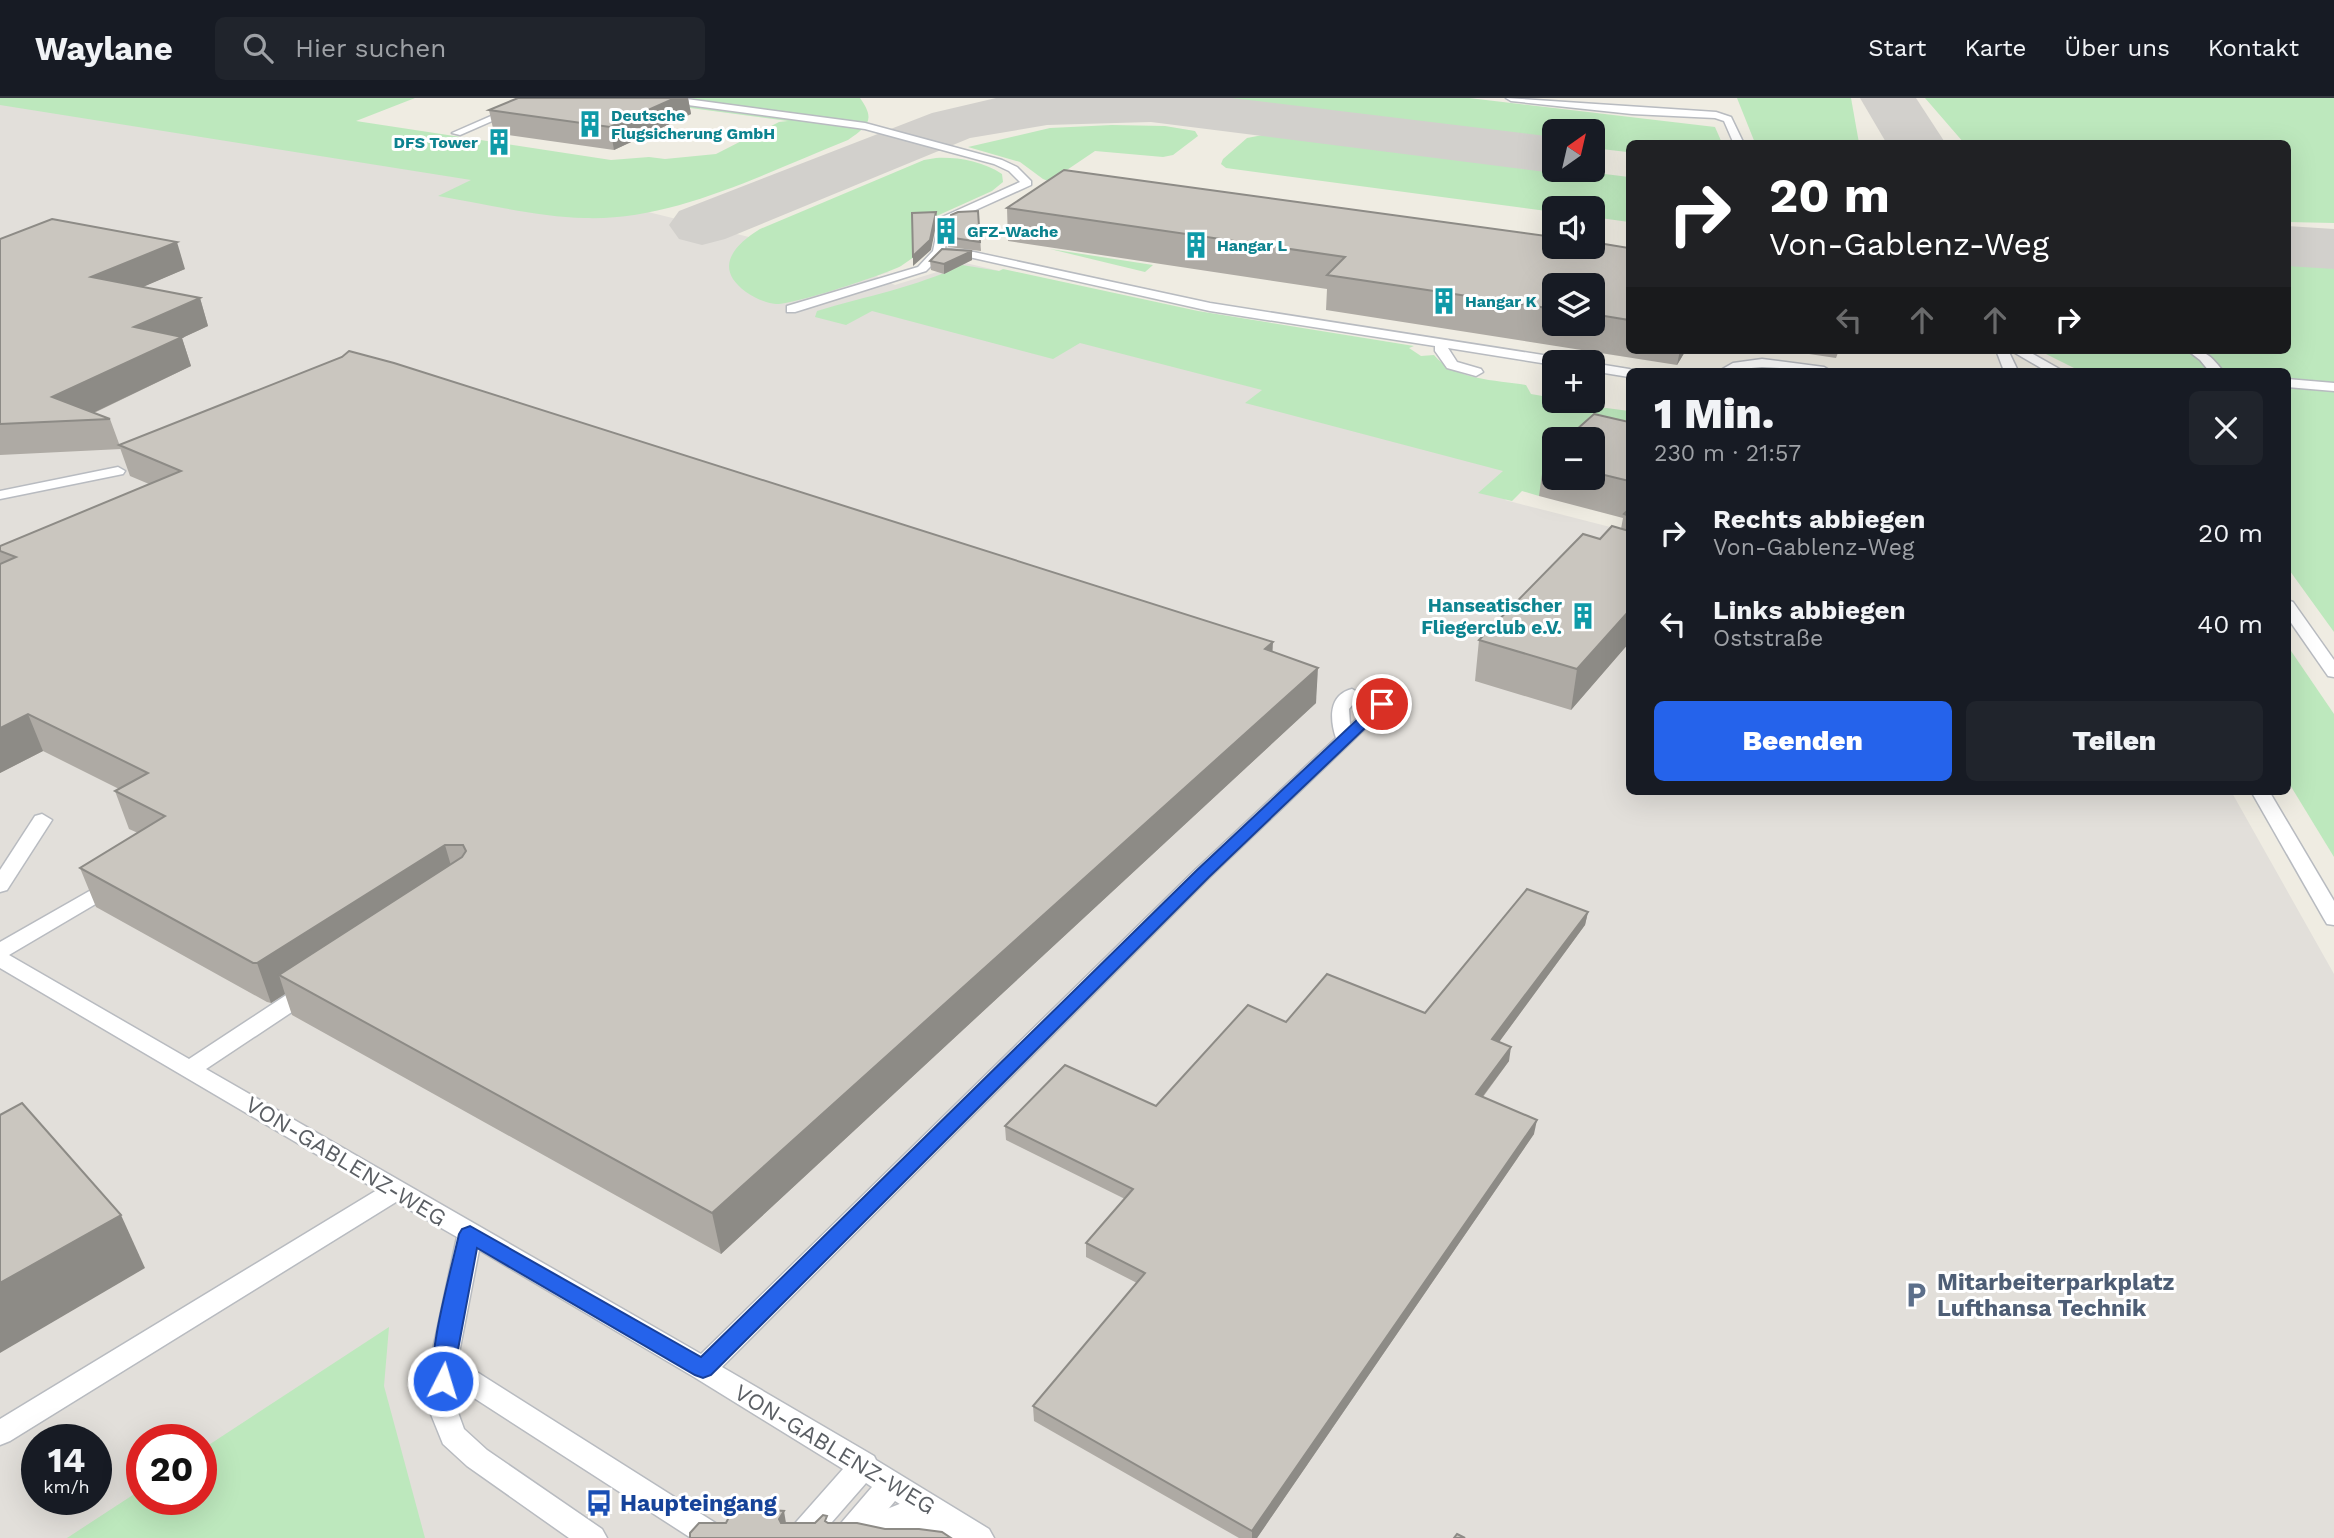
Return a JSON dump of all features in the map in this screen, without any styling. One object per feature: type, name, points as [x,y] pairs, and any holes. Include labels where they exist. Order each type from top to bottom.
[{"type":"street","points":[[887,1538],[894,1531],[904,1528],[912,1528],[928,1538]]},
{"type":"lane","points":[[457,133],[540,98]]},
{"type":"lane","points":[[658,98],[865,126],[998,162],[1013,169],[1031,184],[944,220],[939,252],[922,269],[791,309]]},
{"type":"lane","points":[[1517,98],[1632,111],[1716,115],[1728,119],[1737,140]]},
{"type":"lane","points":[[1716,115],[1725,107]]},
{"type":"lane","points":[[939,252],[969,254],[1210,307],[1542,359]]},
{"type":"lane","points":[[1442,343],[1441,351],[1452,365],[1476,372]]},
{"type":"lane","points":[[2024,354],[2050,368]]},
{"type":"lane","points":[[2200,354],[2214,368]]},
{"type":"lane","points":[[1731,368],[1758,363],[1799,368]]},
{"type":"lane","points":[[1605,369],[1626,373]]},
{"type":"lane","points":[[2291,383],[2334,387]]},
{"type":"lane","points":[[0,495],[118,471]]},
{"type":"lane","points":[[2291,611],[2334,672]]},
{"type":"lane","points":[[1345,739],[1338,718],[1340,705],[1352,694]]},
{"type":"lane","points":[[703,1369],[1203,873],[1382,704]]},
{"type":"lane","points":[[2262,795],[2334,919]]},
{"type":"lane","points":[[0,886],[42,820]]},
{"type":"lane","points":[[0,951],[136,872]]},
{"type":"lane","name":"VON-GABLENZ-WEG","points":[[0,959],[703,1369],[864,1465],[979,1538]]},
{"type":"lane","points":[[191,1068],[327,978]]},
{"type":"lane","points":[[0,1433],[396,1190]]},
{"type":"lane","points":[[470,1234],[444,1354],[442,1407],[453,1436],[477,1458],[592,1538]]},
{"type":"lane","points":[[444,1354],[459,1375],[715,1538]]},
{"type":"lane","points":[[800,1538],[864,1465]]},
{"type":"lane","points":[[846,1538],[893,1483]]},
{"type":"shaded area","points":[[0,98],[624,206],[889,272],[876,276],[895,285],[937,272],[957,261],[1542,398],[1542,413],[1566,413],[1580,427],[1542,427],[1542,454],[1505,500],[1618,529],[1626,571],[1626,795],[2233,795],[2334,974],[2334,1538],[0,1538]]},
{"type":"green space","points":[[0,98],[415,98],[356,121],[611,160],[716,154],[779,122],[788,121],[615,98],[860,98],[869,117],[861,131],[848,140],[720,192],[652,212],[585,218],[530,213],[438,196],[471,180],[0,105]]},
{"type":"green space","points":[[1198,98],[1469,98],[1715,127],[1721,140],[1626,140],[1626,152],[1605,149],[1605,119],[1542,119],[1542,141]]},
{"type":"green space","points":[[1737,98],[1851,98],[1858,140],[1754,140]]},
{"type":"green space","points":[[1925,98],[2334,98],[2334,223],[2291,222],[2291,140],[1961,140]]},
{"type":"green space","points":[[1165,126],[1195,131],[1198,136],[1173,155],[1163,157],[1095,151],[1058,176],[1053,183],[1020,162],[968,147],[1050,128]]},
{"type":"green space","points":[[1274,133],[1542,166],[1542,182],[1605,182],[1605,174],[1626,177],[1626,222],[1605,219],[1605,196],[1542,196],[1542,210],[1226,168],[1221,164],[1223,159],[1247,138]]},
{"type":"green space","points":[[936,158],[978,163],[1002,174],[1003,182],[992,191],[930,219],[914,257],[901,266],[818,295],[786,303],[776,304],[760,300],[736,283],[729,266],[731,258],[742,242],[760,229],[924,160]]},
{"type":"green space","points":[[1050,249],[1153,265],[1145,272]]},
{"type":"green space","points":[[2291,261],[2334,266],[2334,632],[2291,573],[2291,368],[2074,368],[2046,354],[2291,354]]},
{"type":"green space","points":[[962,265],[999,271],[1003,269],[1198,311],[1414,346],[1409,348],[1421,356],[1434,355],[1453,370],[1464,374],[1526,385],[1531,394],[1542,396],[1542,413],[1605,413],[1605,408],[1626,411],[1626,458],[1605,446],[1605,427],[1542,427],[1542,490],[1546,490],[1539,496],[1522,491],[1512,501],[1478,493],[1503,471],[1245,403],[1262,390],[1080,343],[1053,359],[872,311],[846,325],[815,317],[817,311],[909,285]]},
{"type":"green space","points":[[2291,651],[2334,714],[2334,857],[2291,787]]},
{"type":"green space","points":[[389,1327],[384,1386],[425,1538],[67,1538],[102,1515],[112,1515],[112,1509],[126,1499],[126,1515],[217,1515],[217,1440]]},
{"type":"building","points":[[518,98],[675,98],[610,127],[489,110]]},
{"type":"building","points":[[1064,170],[1542,235],[1542,259],[1605,259],[1605,244],[1626,248],[1626,320],[1605,316],[1605,273],[1542,273],[1542,307],[1327,275],[1345,257],[1007,208]]},
{"type":"building","points":[[978,211],[980,242],[947,237],[951,215]]},
{"type":"building","points":[[936,212],[930,240],[913,256],[912,213]]},
{"type":"building","points":[[52,219],[177,242],[91,277],[200,298],[134,327],[182,337],[52,397],[110,419],[0,424],[0,239]]},
{"type":"building","points":[[942,249],[972,251],[944,264],[930,261]]},
{"type":"building","points":[[349,351],[1273,642],[1265,649],[1318,668],[712,1213],[279,975],[462,857],[466,851],[463,845],[445,845],[253,963],[80,868],[165,816],[115,791],[148,773],[28,714],[0,728],[0,564],[16,557],[0,551],[0,546],[181,471],[119,445],[342,357]]},
{"type":"building","points":[[1594,414],[1626,421],[1626,480],[1605,475],[1605,427],[1579,427]]},
{"type":"building","points":[[1612,526],[1626,530],[1626,614],[1577,669],[1479,640],[1583,534],[1600,539]]},
{"type":"building","points":[[1527,889],[1588,912],[1492,1039],[1511,1047],[1476,1094],[1537,1120],[1252,1531],[1033,1406],[1145,1273],[1086,1243],[1133,1189],[1005,1126],[1065,1065],[1156,1106],[1248,1005],[1286,1022],[1327,974],[1425,1013]]},
{"type":"building","points":[[22,1103],[121,1215],[0,1283],[0,1115]]},
{"type":"building","points":[[739,1508],[784,1511],[779,1519],[781,1523],[815,1523],[823,1515],[827,1516],[825,1521],[828,1523],[857,1523],[885,1529],[919,1529],[942,1532],[951,1538],[690,1538],[690,1533],[699,1523],[726,1523],[728,1519],[724,1510]]},
{"type":"taxiway","points":[[1095,98],[1151,105]]},
{"type":"taxiway","points":[[1888,98],[1914,140]]},
{"type":"taxiway","points":[[702,225],[952,125],[1001,114],[1047,108],[1151,105]]},
{"type":"taxiway","points":[[1151,105],[1542,154]]},
{"type":"taxiway","points":[[2291,246],[2334,249]]},
{"type":"place","name":"Deutsche Flugsicherung GmbH","points":[[590,124]]},
{"type":"place","name":"DFS Tower","points":[[499,142]]},
{"type":"place","name":"GFZ-Wache","points":[[946,231]]},
{"type":"place","name":"Hangar L","points":[[1196,245]]},
{"type":"place","name":"Hangar K","points":[[1444,301]]},
{"type":"place","name":"Hanseatischer Fliegerclub e.V.","points":[[1583,616]]},
{"type":"place","name":"Mitarbeiterparkplatz Lufthansa Technik","points":[[1916,1295]]},
{"type":"place","name":"Haupteingang","points":[[599,1503]]},
{"type":"route","points":[[443,1381],[444,1354],[470,1234],[703,1369],[1203,873],[1382,704]]}]
